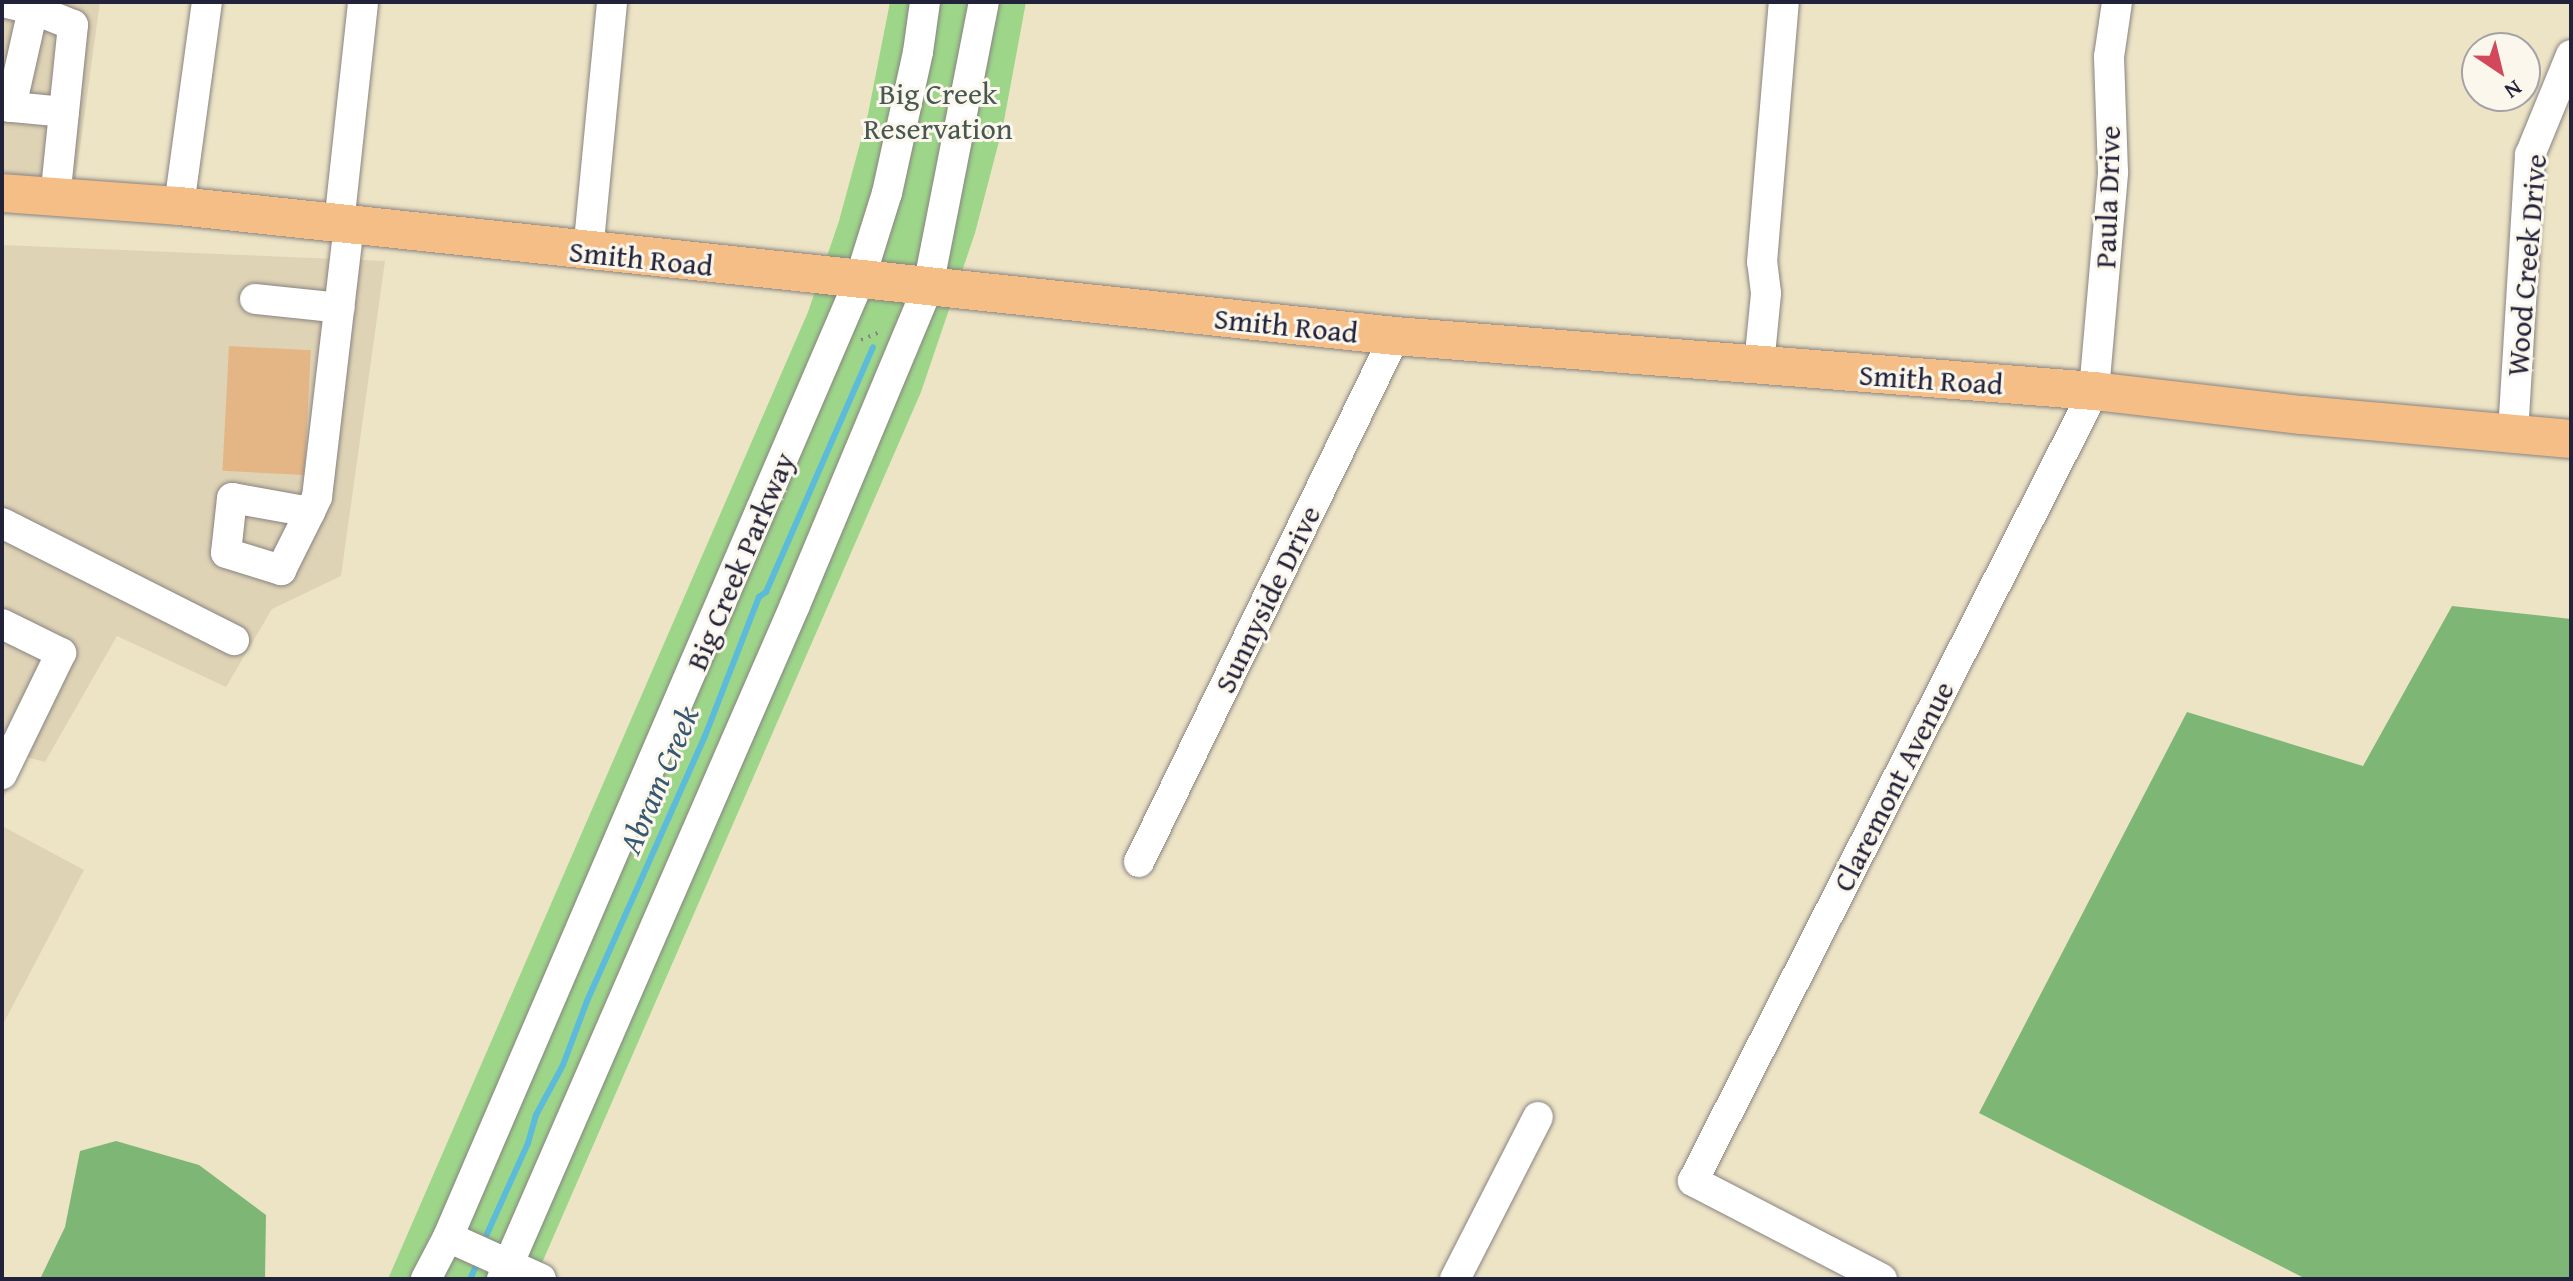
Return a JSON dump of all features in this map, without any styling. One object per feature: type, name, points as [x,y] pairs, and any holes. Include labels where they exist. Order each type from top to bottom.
[{"type":"main road","name":"Smith Road","points":[[2,193],[179,206],[1395,336],[2094,391],[2571,439]]},
{"type":"street","points":[[2,2],[34,6],[73,25],[55,199]]},
{"type":"street","points":[[179,206],[207,2]]},
{"type":"street","points":[[310,512],[317,497],[340,308],[363,2]]},
{"type":"street","points":[[588,252],[612,2]]},
{"type":"street","name":"Big Creek Parkway","points":[[426,1279],[448,1237],[860,279],[887,193],[918,52],[925,2]]},
{"type":"street","points":[[506,1271],[928,287],[984,2]]},
{"type":"street","points":[[1750,364],[1766,293],[1762,262],[1784,2]]},
{"type":"street","name":"Paula Drive","points":[[2094,391],[2113,172],[2109,57],[2117,2]]},
{"type":"street","points":[[34,6],[6,106],[64,112]]},
{"type":"street","name":"Wood Creek Drive","points":[[2513,433],[2530,155],[2571,55]]},
{"type":"street","points":[[255,299],[340,308]]},
{"type":"street","name":"Sunnyside Drive","points":[[1139,862],[1395,336]]},
{"type":"street","name":"Claremont Avenue","points":[[1882,1279],[1693,1181],[2094,391]]},
{"type":"street","points":[[2,523],[234,640]]},
{"type":"street","points":[[2,624],[61,653],[2,774]]},
{"type":"street","points":[[1455,1279],[1538,1117]]},
{"type":"street","points":[[448,1237],[506,1271],[541,1279]]},
{"type":"shaded area","points":[[2,2],[100,2],[75,184],[2,172]]},
{"type":"shaded area","points":[[2,245],[385,261],[341,576],[272,609],[226,687],[117,636],[45,762],[26,757],[2,801]]},
{"type":"shaded area","points":[[2,826],[84,870],[2,1026]]},
{"type":"green space","name":"Big Creek Reservation","points":[[890,2],[1026,2],[1003,126],[975,233],[921,392],[535,1279],[388,1279],[808,312],[839,221],[868,114]]},
{"type":"green space","points":[[2452,606],[2571,619],[2571,1279],[2306,1279],[1979,1113],[2187,712],[2363,766]]},
{"type":"green space","points":[[116,1141],[199,1165],[266,1215],[265,1279],[40,1279],[65,1227],[80,1151]]},
{"type":"building","points":[[229,346],[311,350],[304,475],[222,471]]},
{"type":"waterway","name":"Abram Creek","points":[[487,1234],[528,1143],[536,1115],[563,1065],[587,1001],[705,736],[759,597],[766,592],[873,347]]},
{"type":"waterway","name":"Abram Creek","points":[[470,1279],[476,1266]]}]
